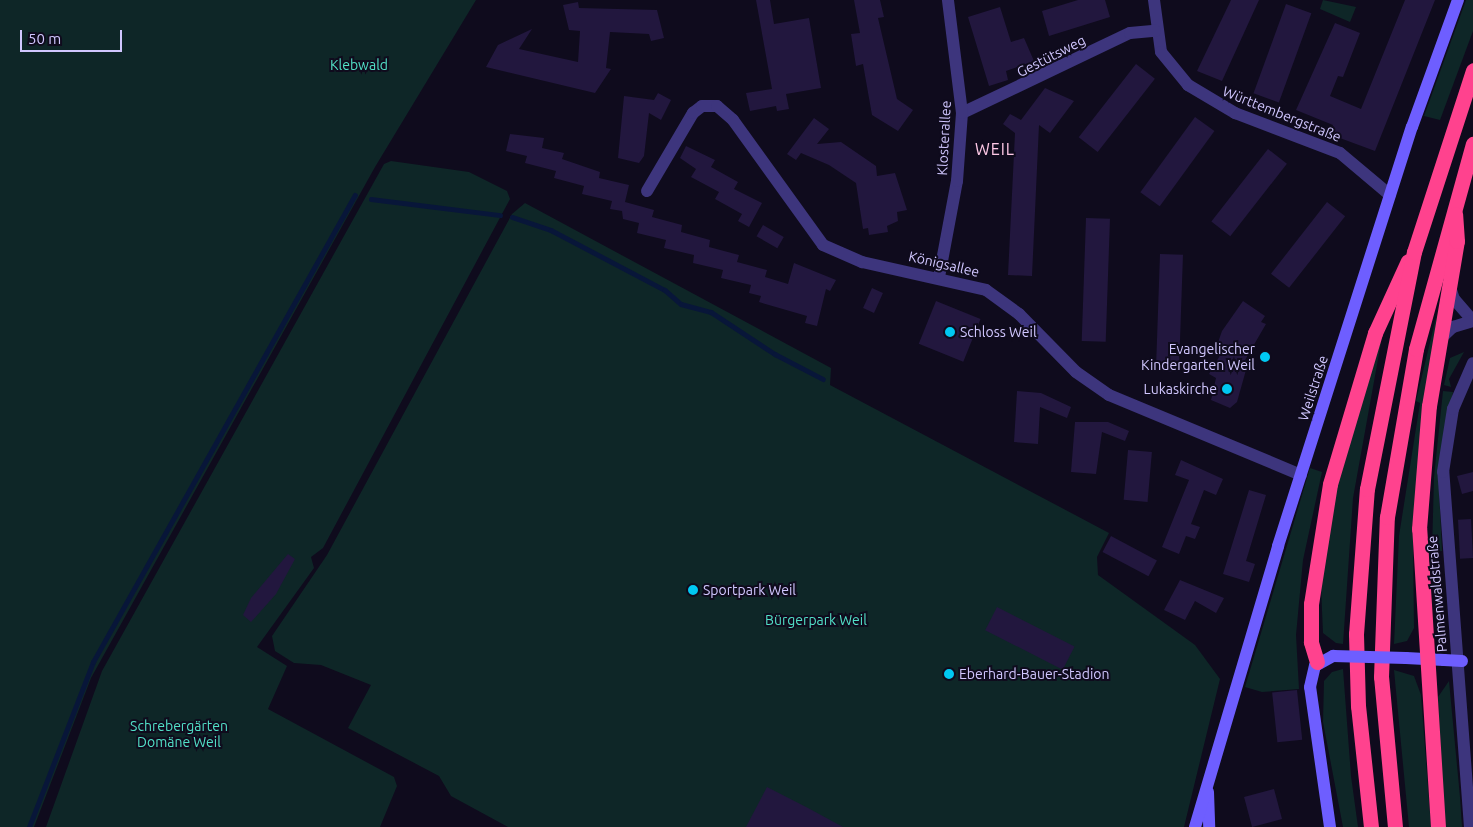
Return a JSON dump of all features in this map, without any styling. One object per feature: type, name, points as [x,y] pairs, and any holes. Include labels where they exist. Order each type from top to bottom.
[{"type":"highway","points":[[1371,827],[1356,676],[1360,544],[1382,398],[1414,252],[1473,70]]},
{"type":"highway","points":[[1395,827],[1381,677],[1384,553],[1416,349],[1454,205],[1473,144]]},
{"type":"highway","points":[[1438,827],[1420,576],[1420,504],[1440,340],[1457,241],[1454,205]]},
{"type":"highway","points":[[1317,662],[1311,642],[1311,604],[1330,484],[1375,333],[1394,284],[1414,252]]},
{"type":"street","name":"Klosterallee","points":[[940,277],[957,180],[962,113],[948,0]]},
{"type":"street","name":"Württembergstraße","points":[[1154,0],[1155,32],[1169,66],[1206,98],[1243,117],[1334,150],[1390,195]]},
{"type":"street","name":"Weilstraße","points":[[1195,827],[1207,788],[1222,724],[1390,195],[1458,0]]},
{"type":"street","name":"Gestütsweg","points":[[962,113],[1130,33],[1155,32]]},
{"type":"street","name":"Königsallee","points":[[647,191],[693,113],[702,106],[717,106],[733,120],[823,245],[862,262],[940,277],[1000,298],[1076,372],[1116,399],[1301,475]]},
{"type":"street","points":[[1440,340],[1453,326],[1473,321],[1454,299],[1449,283]]},
{"type":"street","name":"Palmenwaldstraße","points":[[1470,827],[1443,484],[1450,422],[1473,363]]},
{"type":"street","points":[[1329,825],[1310,696],[1311,675],[1317,662],[1334,656],[1473,662]]},
{"type":"street","name":"Weilstraße","points":[[1207,788],[1209,827]]},
{"type":"green space","name":"Klebwald","points":[[0,0],[476,0],[375,167],[91,678],[34,827],[0,827]]},
{"type":"green space","points":[[1323,0],[1356,7],[1350,22],[1320,9]]},
{"type":"green space","points":[[1466,0],[1473,0],[1473,31],[1440,120],[1424,116]]},
{"type":"green space","name":"Schrebergärten Domäne Weil","points":[[391,161],[469,172],[507,191],[510,199],[323,548],[311,557],[314,568],[257,647],[287,666],[268,709],[394,777],[397,786],[380,827],[46,827],[102,671],[384,164]]},
{"type":"green space","name":"Sportpark Weil","points":[[525,203],[831,368],[830,385],[1109,533],[1097,557],[1098,575],[1195,645],[1220,679],[1184,827],[508,827],[451,796],[439,776],[348,728],[371,685],[321,665],[294,663],[275,651],[272,636],[327,555],[512,214]]},
{"type":"green space","points":[[1437,313],[1413,542],[1414,628],[1407,641],[1394,644],[1399,536],[1420,403],[1416,401]]},
{"type":"green space","points":[[1382,337],[1353,498],[1343,644],[1336,643],[1323,633],[1321,587],[1338,479]]},
{"type":"green space","points":[[1464,352],[1449,379],[1451,387],[1444,385],[1450,358]]},
{"type":"green space","points":[[1443,391],[1453,392],[1438,468],[1442,551],[1432,552],[1434,477]]},
{"type":"green space","points":[[1310,468],[1322,472],[1303,560],[1296,635],[1299,689],[1262,692],[1245,687]]},
{"type":"green space","points":[[1343,669],[1351,776],[1358,827],[1343,827],[1323,722],[1324,681],[1332,672]]},
{"type":"green space","points":[[1394,670],[1414,676],[1421,695],[1431,827],[1409,827]]},
{"type":"green space","points":[[1449,681],[1462,827],[1444,827],[1438,697]]},
{"type":"building","points":[[756,0],[770,0],[774,24],[809,18],[821,88],[786,94],[789,109],[777,111],[776,106],[750,111],[746,93],[772,89]]},
{"type":"building","points":[[854,0],[880,0],[884,17],[878,18],[897,99],[913,110],[898,131],[872,115],[863,64],[856,66],[851,34],[860,33]]},
{"type":"building","points":[[1078,0],[1105,0],[1110,17],[1049,36],[1042,11]]},
{"type":"building","points":[[1231,0],[1259,0],[1222,81],[1197,71]]},
{"type":"building","points":[[1405,0],[1435,0],[1375,151],[1329,134],[1333,125],[1296,110],[1335,23],[1360,33],[1343,77],[1338,76],[1330,96],[1361,109]]},
{"type":"building","points":[[578,2],[579,8],[657,10],[664,38],[651,41],[649,34],[610,32],[606,68],[611,69],[595,93],[486,67],[498,45],[532,29],[519,49],[578,62],[580,31],[569,30],[563,5]]},
{"type":"building","points":[[1286,4],[1311,13],[1279,103],[1254,93]]},
{"type":"building","points":[[1000,7],[1011,42],[1024,38],[1034,61],[1006,71],[1008,80],[989,86],[968,17]]},
{"type":"building","points":[[1136,64],[1155,79],[1098,152],[1079,137]]},
{"type":"building","points":[[1045,88],[1074,101],[1050,133],[1039,125],[1032,276],[1008,275],[1015,133],[1003,124],[1010,114],[1021,120]]},
{"type":"building","points":[[658,93],[671,100],[661,120],[649,113],[644,156],[639,163],[618,158],[624,96],[654,100]]},
{"type":"building","points":[[1195,117],[1214,131],[1160,206],[1140,192]]},
{"type":"building","points":[[814,118],[829,129],[817,144],[841,142],[876,166],[877,176],[895,173],[907,210],[897,212],[898,221],[887,226],[888,232],[869,235],[868,228],[863,229],[856,183],[829,165],[801,153],[796,160],[787,154]]},
{"type":"building","points":[[510,134],[544,138],[542,148],[564,153],[562,159],[600,172],[599,178],[629,185],[625,202],[654,210],[652,217],[682,225],[681,232],[710,240],[709,247],[739,255],[737,262],[767,270],[765,277],[788,284],[794,263],[836,280],[830,291],[826,289],[817,326],[805,323],[807,316],[759,302],[761,296],[749,293],[751,285],[721,278],[723,270],[693,263],[694,255],[664,248],[666,240],[637,233],[639,223],[623,219],[622,211],[610,209],[612,201],[582,194],[584,186],[554,178],[556,171],[525,163],[527,156],[506,151]]},
{"type":"building","points":[[686,146],[715,160],[711,167],[738,182],[734,189],[762,203],[749,227],[738,221],[742,214],[715,199],[719,192],[691,177],[696,169],[680,158]]},
{"type":"building","points":[[1268,149],[1287,164],[1230,236],[1211,221]]},
{"type":"building","points":[[1327,202],[1345,216],[1289,288],[1271,274]]},
{"type":"building","points":[[1086,218],[1110,219],[1106,342],[1082,341]]},
{"type":"building","points":[[763,225],[784,237],[777,248],[756,236]]},
{"type":"building","points":[[1160,254],[1183,255],[1179,372],[1156,371]]},
{"type":"building","points":[[872,288],[883,293],[874,313],[863,308]]},
{"type":"building","name":"Schloss Weil","points":[[936,301],[981,319],[963,362],[919,344]]},
{"type":"building","name":"Evangelischer Kindergarten Weil","points":[[1243,301],[1265,316],[1261,322],[1266,324],[1241,367],[1246,370],[1237,402],[1230,408],[1211,400],[1216,378],[1209,374],[1222,352],[1216,348],[1222,331]]},
{"type":"building","points":[[1017,391],[1041,393],[1071,407],[1067,418],[1040,407],[1038,444],[1014,442]]},
{"type":"building","points":[[1075,422],[1108,422],[1129,431],[1125,441],[1102,432],[1096,474],[1071,472]]},
{"type":"building","points":[[1128,450],[1152,452],[1148,502],[1124,500]]},
{"type":"building","points":[[1181,460],[1223,479],[1216,495],[1204,490],[1191,524],[1200,527],[1195,539],[1186,536],[1179,554],[1162,547],[1189,480],[1175,475]]},
{"type":"building","points":[[1473,472],[1473,491],[1462,494],[1457,476]]},
{"type":"building","points":[[1249,490],[1266,495],[1246,561],[1255,564],[1249,582],[1223,574]]},
{"type":"building","points":[[1471,519],[1473,558],[1460,559],[1458,520]]},
{"type":"building","points":[[1111,536],[1157,560],[1148,576],[1103,552]]},
{"type":"building","points":[[288,554],[295,559],[276,594],[251,622],[243,615],[251,598]]},
{"type":"building","points":[[1180,580],[1224,598],[1216,613],[1195,601],[1185,620],[1164,610]]},
{"type":"building","points":[[997,607],[1075,646],[1063,670],[985,630]]},
{"type":"building","points":[[1297,690],[1302,740],[1277,742],[1272,693]]},
{"type":"building","points":[[767,787],[808,808],[843,827],[746,827]]},
{"type":"building","points":[[1274,789],[1282,819],[1252,827],[1244,797]]},
{"type":"waterway","points":[[29,827],[93,662],[355,195]]},
{"type":"waterway","points":[[371,199],[500,215]]},
{"type":"waterway","points":[[512,217],[551,230],[665,290],[681,304],[711,312],[775,354],[823,379]]},
{"type":"place","name":"Schloss Weil","points":[[950,332]]},
{"type":"place","name":"Evangelischer Kindergarten Weil","points":[[1265,357]]},
{"type":"place","name":"Lukaskirche","points":[[1227,389]]},
{"type":"place","name":"Sportpark Weil","points":[[693,590]]},
{"type":"place","name":"Eberhard-Bauer-Stadion","points":[[949,674]]},
{"type":"district","name":"WEIL","points":[[995,149]]},
{"type":"park label","name":"Bürgerpark Weil","points":[[816,620]]}]
